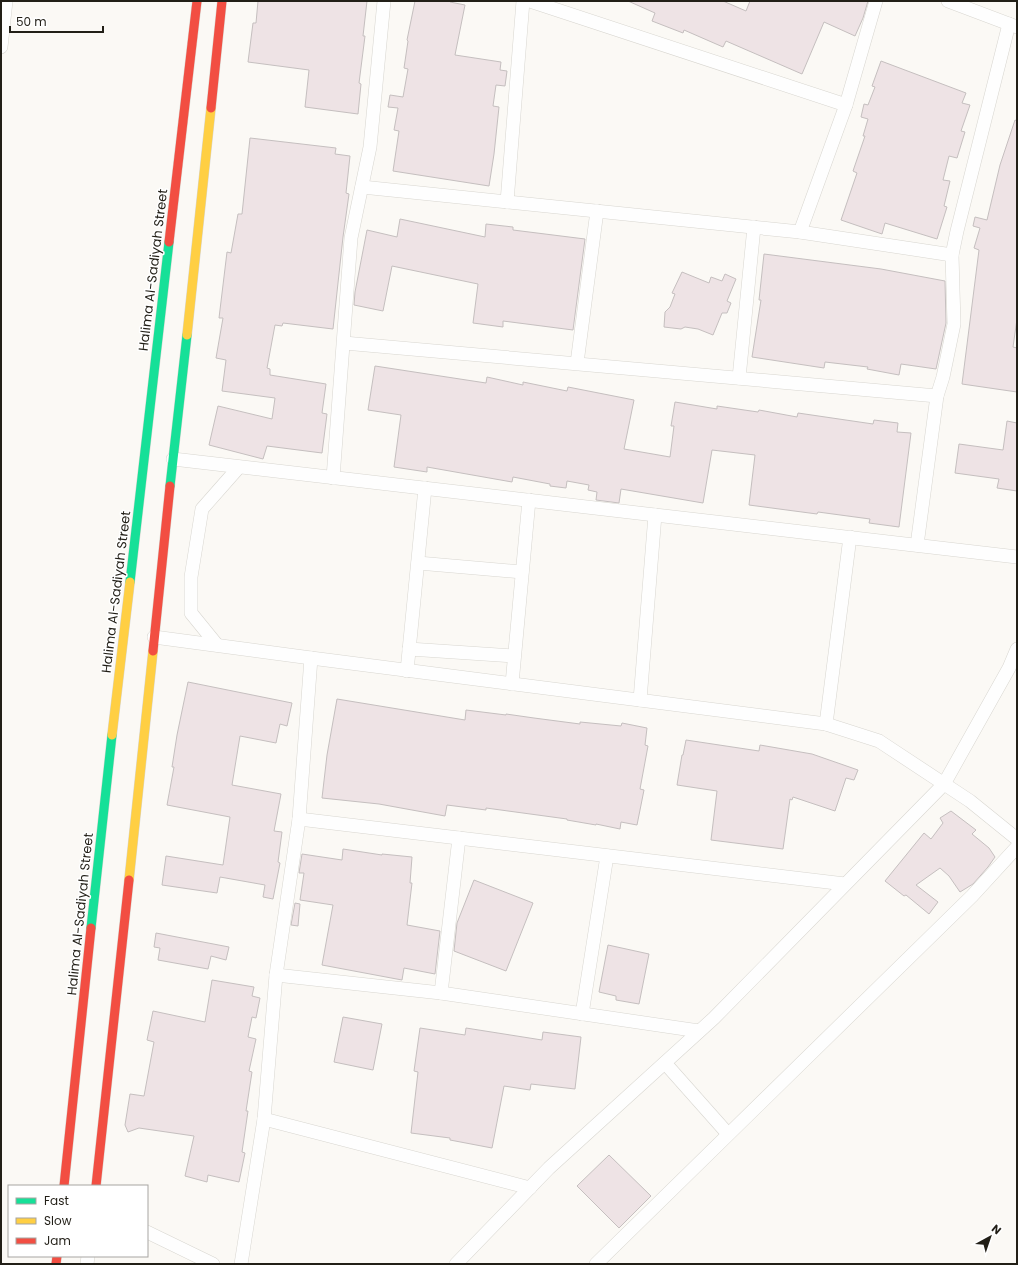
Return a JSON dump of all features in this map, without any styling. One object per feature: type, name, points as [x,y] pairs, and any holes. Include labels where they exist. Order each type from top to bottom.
[{"type":"street","points":[[1,46],[6,1]]},
{"type":"street","name":"Halima Al-Sadiyah Street","points":[[64,1185],[102,823],[197,1]]},
{"type":"street","points":[[96,1185],[222,1]]},
{"type":"street","points":[[334,478],[351,238],[370,147],[384,1]]},
{"type":"street","points":[[507,202],[523,1]]},
{"type":"street","points":[[530,1],[846,106]]},
{"type":"street","points":[[800,232],[846,106],[876,1]]},
{"type":"street","points":[[917,545],[937,396],[943,377],[954,324],[952,255],[957,231],[1013,25],[948,1]]},
{"type":"street","points":[[362,186],[800,232],[952,255]]},
{"type":"street","points":[[576,364],[597,211]]},
{"type":"street","points":[[739,378],[754,227]]},
{"type":"street","points":[[344,343],[937,396]]},
{"type":"street","points":[[173,459],[1017,557]]},
{"type":"street","points":[[217,646],[192,613],[191,577],[202,510],[239,467]]},
{"type":"street","points":[[407,671],[425,488]]},
{"type":"street","points":[[512,684],[529,500]]},
{"type":"street","points":[[640,700],[655,515]]},
{"type":"street","points":[[826,724],[850,537]]},
{"type":"street","points":[[418,563],[522,572]]},
{"type":"street","points":[[154,637],[407,671],[826,724],[879,741],[970,801],[1017,839]]},
{"type":"street","points":[[410,649],[514,656]]},
{"type":"street","points":[[456,1264],[555,1163],[714,1018],[944,784],[1017,649]]},
{"type":"street","points":[[241,1264],[264,1119],[276,975],[299,819],[311,658]]},
{"type":"street","points":[[299,819],[845,884]]},
{"type":"street","points":[[441,994],[459,838]]},
{"type":"street","points":[[596,1264],[972,896],[1017,847]]},
{"type":"street","points":[[582,1014],[607,856]]},
{"type":"street","points":[[276,975],[441,994],[700,1031]]},
{"type":"street","points":[[665,1063],[728,1134]]},
{"type":"street","points":[[264,1119],[530,1188]]},
{"type":"street","points":[[148,1232],[213,1264]]},
{"type":"building","points":[[258,1],[367,1],[363,36],[365,36],[359,83],[361,84],[358,114],[305,107],[309,70],[248,62],[253,23],[256,23]]},
{"type":"building","points":[[415,1],[450,1],[465,5],[455,55],[501,62],[500,70],[507,71],[505,86],[496,85],[493,106],[499,107],[489,186],[393,171],[399,131],[394,130],[398,108],[388,107],[390,95],[403,97],[408,69],[404,68],[407,40]]},
{"type":"building","points":[[628,1],[723,1],[746,11],[750,1],[868,1],[863,18],[855,36],[824,22],[802,74],[726,41],[723,47],[684,30],[683,33],[652,21],[655,13]]},
{"type":"building","points":[[881,61],[966,93],[962,103],[970,105],[961,131],[965,132],[957,158],[949,156],[943,180],[950,181],[944,206],[947,207],[937,239],[885,223],[882,234],[841,220],[857,173],[853,171],[865,136],[863,136],[868,119],[861,117],[864,104],[868,105],[875,87],[872,86]]},
{"type":"building","points":[[1015,120],[1017,121],[1017,319],[1013,347],[1017,348],[1017,392],[962,384],[979,250],[974,248],[980,228],[973,226],[975,217],[987,220],[1000,165]]},
{"type":"building","points":[[250,138],[336,148],[335,154],[350,156],[346,193],[349,194],[333,329],[283,323],[282,326],[275,325],[267,368],[270,369],[270,375],[326,384],[322,413],[327,414],[322,453],[267,446],[263,459],[209,445],[218,406],[272,419],[275,398],[222,391],[226,360],[216,358],[223,318],[219,318],[227,252],[231,253],[238,214],[242,214]]},
{"type":"building","points":[[400,219],[485,237],[486,224],[513,227],[513,230],[585,239],[573,330],[503,321],[503,327],[473,323],[478,284],[392,266],[383,311],[354,305],[355,292],[367,230],[397,237]]},
{"type":"building","points":[[764,254],[881,269],[945,281],[946,323],[936,369],[901,364],[899,375],[867,369],[868,367],[825,362],[824,368],[752,357],[761,300],[759,300]]},
{"type":"building","points":[[682,272],[709,283],[711,277],[722,281],[725,274],[736,279],[727,301],[731,303],[727,313],[722,313],[713,335],[698,329],[685,327],[681,329],[664,327],[665,312],[670,307],[675,294],[672,293]]},
{"type":"building","points":[[375,366],[486,383],[487,377],[523,385],[523,382],[567,391],[568,387],[634,400],[624,449],[670,457],[674,426],[671,426],[675,402],[717,409],[717,406],[758,412],[759,410],[797,417],[798,413],[873,424],[874,420],[898,423],[897,432],[911,433],[899,527],[869,523],[870,519],[749,505],[755,455],[712,450],[703,503],[621,489],[619,503],[596,500],[597,492],[588,490],[589,485],[567,481],[566,488],[550,486],[550,484],[513,477],[512,482],[427,467],[427,472],[394,467],[401,415],[368,410]]},
{"type":"building","points":[[1007,421],[1017,423],[1017,491],[997,488],[999,479],[955,473],[959,444],[1003,450]]},
{"type":"building","points":[[188,682],[292,703],[287,726],[280,724],[276,743],[240,736],[232,785],[281,794],[274,831],[282,832],[278,862],[280,863],[273,899],[263,897],[265,885],[220,877],[217,893],[162,885],[166,856],[223,865],[230,817],[167,805],[174,767],[172,767],[177,735]]},
{"type":"building","points":[[337,699],[465,720],[466,710],[580,724],[580,722],[621,726],[622,723],[647,728],[645,745],[648,746],[640,789],[644,790],[637,825],[621,822],[620,829],[567,819],[486,808],[486,810],[447,805],[445,816],[379,804],[322,798],[327,755]]},
{"type":"building","points":[[686,740],[759,751],[760,745],[812,754],[858,770],[854,780],[846,778],[835,811],[793,797],[792,800],[790,799],[783,849],[711,840],[717,791],[677,785]]},
{"type":"building","points":[[951,811],[976,830],[972,834],[989,848],[995,857],[973,884],[960,892],[949,876],[940,868],[916,885],[938,902],[929,914],[906,895],[904,896],[885,881],[924,833],[931,839],[943,823],[940,818]]},
{"type":"building","points":[[343,849],[382,855],[412,857],[410,883],[412,883],[407,925],[440,931],[435,974],[404,968],[402,980],[322,965],[333,905],[300,900],[304,873],[299,873],[302,854],[342,860]]},
{"type":"building","points":[[474,880],[533,903],[506,971],[454,951],[457,923]]},
{"type":"building","points":[[295,903],[300,904],[298,926],[291,925]]},
{"type":"building","points":[[156,933],[229,947],[226,960],[211,956],[208,969],[158,960],[160,948],[154,947]]},
{"type":"building","points":[[608,945],[649,954],[639,1004],[616,1000],[616,996],[599,992]]},
{"type":"building","points":[[212,980],[254,987],[252,996],[260,998],[256,1018],[252,1017],[248,1037],[256,1039],[249,1071],[252,1072],[242,1152],[245,1153],[239,1182],[208,1175],[207,1182],[185,1176],[194,1136],[139,1128],[128,1132],[125,1125],[130,1094],[144,1096],[154,1042],[147,1040],[153,1011],[205,1022]]},
{"type":"building","points":[[343,1017],[382,1024],[373,1070],[334,1062]]},
{"type":"building","points":[[420,1028],[465,1035],[466,1028],[542,1040],[543,1032],[581,1037],[575,1089],[531,1084],[530,1090],[504,1086],[492,1148],[450,1140],[450,1138],[411,1133],[418,1072],[414,1071]]},
{"type":"building","points":[[609,1155],[651,1196],[619,1228],[577,1186]]},
{"type":"traffic: fast","points":[[130,582],[169,242]]},
{"type":"traffic: fast","points":[[170,486],[187,335]]},
{"type":"traffic: fast","points":[[91,928],[112,735]]},
{"type":"traffic: slow","points":[[187,335],[211,108]]},
{"type":"traffic: slow","points":[[112,735],[130,582]]},
{"type":"traffic: slow","points":[[129,880],[153,651]]},
{"type":"traffic: jam","points":[[169,242],[197,1]]},
{"type":"traffic: jam","points":[[211,108],[222,1]]},
{"type":"traffic: jam","points":[[153,651],[170,486]]},
{"type":"traffic: jam","points":[[96,1185],[129,880]]},
{"type":"traffic: jam","points":[[64,1185],[91,928]]},
{"type":"traffic: jam","points":[[56,1264],[57,1257]]}]
